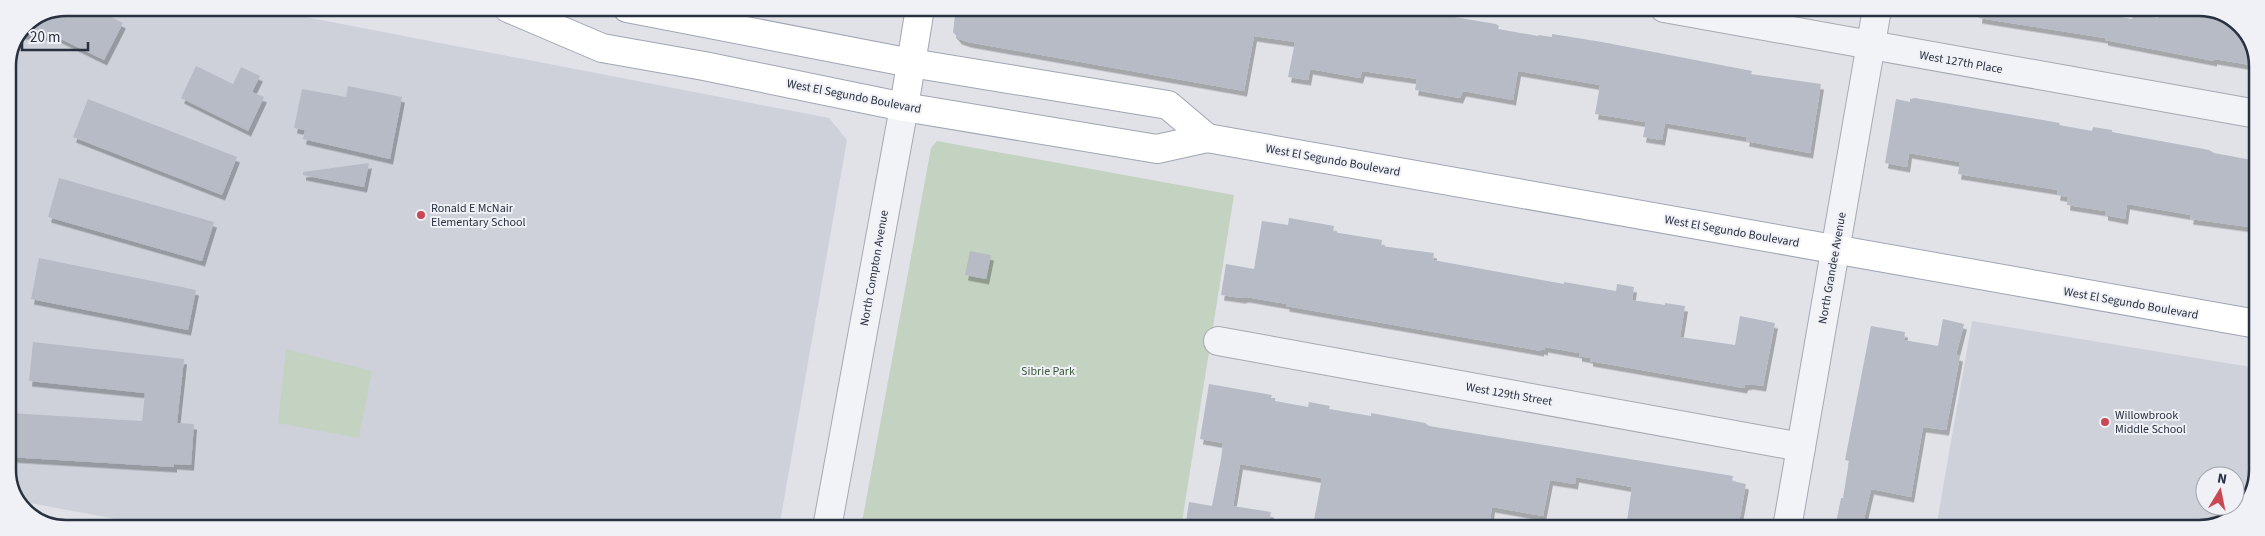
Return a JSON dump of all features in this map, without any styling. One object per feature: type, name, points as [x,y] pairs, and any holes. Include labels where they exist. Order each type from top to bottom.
[{"type":"main road","name":"West El Segundo Boulevard","points":[[527,16],[602,48],[704,66],[904,107],[1157,149],[1207,138],[2249,323]]},
{"type":"main road","points":[[668,16],[912,63],[1168,105],[1207,138]]},
{"type":"main road","name":"North Compton Avenue","points":[[904,107],[919,16]]},
{"type":"street","name":"West 127th Place","points":[[1707,16],[2249,113]]},
{"type":"street","name":"North Grandee Avenue","points":[[1788,520],[1876,16]]},
{"type":"street","name":"North Compton Avenue","points":[[828,520],[904,107]]},
{"type":"street","name":"West 129th Street","points":[[1218,341],[1801,447]]},
{"type":"shaded area","name":"Ronald E McNair Elementary School","points":[[67,16],[300,16],[829,118],[847,140],[780,520],[121,520],[29,503],[20,489],[16,473],[16,67],[20,47],[25,39],[31,31],[47,20]]},
{"type":"shaded area","name":"Willowbrook Middle School","points":[[1972,321],[2249,367],[2249,469],[2245,489],[2245,466],[2195,466],[2195,516],[2218,516],[2198,520],[1937,520]]},
{"type":"green space","name":"Sibrie Park","points":[[937,141],[1234,195],[1182,520],[862,520],[931,148]]},
{"type":"green space","points":[[286,349],[372,371],[359,438],[278,423]]},
{"type":"building","points":[[67,16],[109,16],[123,23],[104,60],[55,36],[28,34],[47,20]]},
{"type":"building","points":[[955,16],[1448,16],[1496,24],[1499,26],[1498,29],[1538,36],[1552,37],[1552,34],[1602,42],[1752,71],[1751,74],[1821,84],[1810,153],[1746,141],[1747,137],[1665,123],[1662,140],[1643,137],[1646,122],[1595,114],[1600,85],[1518,71],[1513,100],[1463,91],[1460,98],[1415,90],[1417,79],[1362,71],[1360,78],[1310,69],[1308,80],[1288,77],[1295,42],[1254,36],[1244,91],[968,42],[959,39],[953,32]]},
{"type":"building","points":[[1979,16],[2115,16],[2132,19],[2133,16],[2158,18],[2158,16],[2208,17],[2224,23],[2236,33],[2245,47],[2249,65],[2214,59],[2214,61],[2105,40],[2105,38],[1979,18]]},
{"type":"building","points":[[196,66],[233,84],[241,67],[260,76],[252,92],[264,97],[248,131],[181,98]]},
{"type":"building","points":[[348,86],[402,97],[390,159],[303,139],[305,130],[294,128],[302,89],[346,97]]},
{"type":"building","points":[[1915,98],[2060,123],[2059,125],[2092,131],[2093,127],[2112,130],[2112,132],[2249,160],[2249,227],[2190,219],[2191,215],[2127,204],[2125,219],[2105,215],[2105,211],[2067,205],[2068,197],[2057,195],[2058,190],[1958,174],[1960,162],[1909,153],[1907,167],[1885,163],[1896,99],[1910,102],[1910,99]]},
{"type":"building","points":[[88,99],[237,157],[222,195],[73,137]]},
{"type":"building","points":[[369,163],[364,187],[303,175],[303,172]]},
{"type":"building","points":[[59,178],[214,222],[202,261],[48,217]]},
{"type":"building","points":[[1289,218],[1334,226],[1333,232],[1382,240],[1381,246],[1434,253],[1433,260],[1564,284],[1564,282],[1616,291],[1617,284],[1634,287],[1632,300],[1685,306],[1680,337],[1735,345],[1740,316],[1775,323],[1763,386],[1750,384],[1745,385],[1744,388],[1590,361],[1590,358],[1579,356],[1579,353],[1545,347],[1545,350],[1541,349],[1541,351],[1286,306],[1287,304],[1221,295],[1226,264],[1254,269],[1262,221],[1288,225]]},
{"type":"building","points":[[970,251],[991,255],[986,279],[965,275]]},
{"type":"building","points":[[39,258],[196,290],[188,330],[31,299]]},
{"type":"building","points":[[1943,319],[1964,324],[1956,355],[1960,356],[1946,430],[1923,427],[1911,497],[1871,489],[1864,520],[1837,520],[1841,498],[1843,498],[1849,461],[1845,460],[1871,326],[1905,332],[1904,340],[1938,346]]},
{"type":"building","points":[[33,342],[184,359],[177,423],[194,424],[191,465],[174,464],[174,467],[16,457],[16,413],[142,421],[145,393],[29,381]]},
{"type":"building","points":[[1209,384],[1272,395],[1271,398],[1275,398],[1275,401],[1308,407],[1309,402],[1330,406],[1329,409],[1371,416],[1371,413],[1425,423],[1429,426],[1733,476],[1732,481],[1746,484],[1739,520],[1627,520],[1632,487],[1576,477],[1575,484],[1550,480],[1543,516],[1492,507],[1490,520],[1314,520],[1322,478],[1240,464],[1233,506],[1271,512],[1270,520],[1186,520],[1189,502],[1212,506],[1221,459],[1223,443],[1200,439]]},
{"type":"place","name":"Ronald E McNair Elementary School","points":[[421,215]]},
{"type":"place","name":"Willowbrook Middle School","points":[[2105,422]]}]
